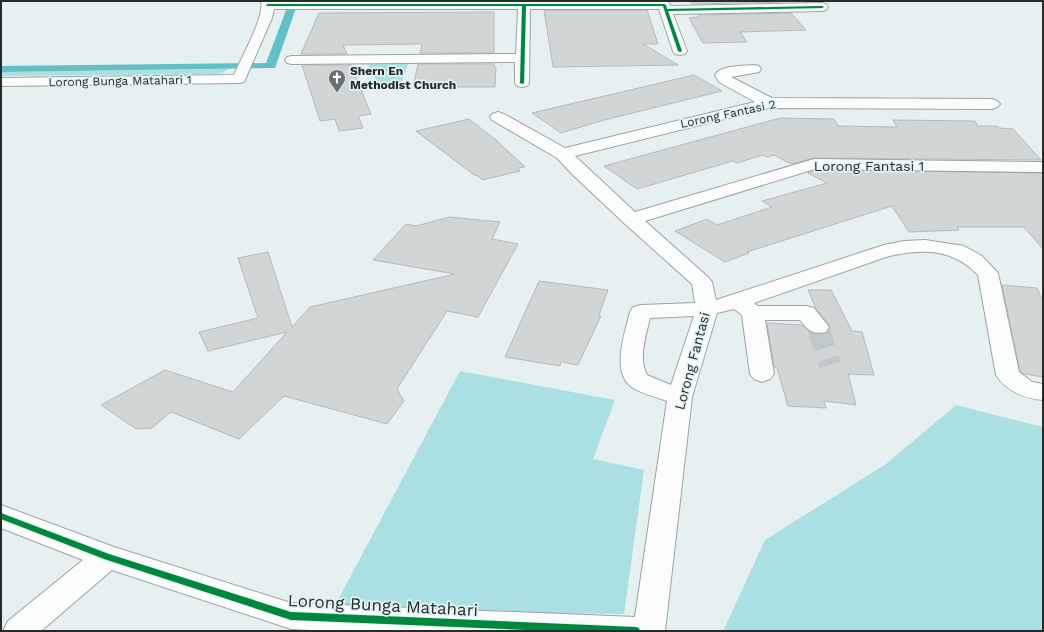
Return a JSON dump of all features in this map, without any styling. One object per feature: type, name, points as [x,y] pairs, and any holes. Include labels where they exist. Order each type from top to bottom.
[{"type":"street","points":[[267,3],[284,5],[822,7]]},
{"type":"street","name":"Lorong Bunga Matahari 1","points":[[1,82],[242,71],[266,18],[267,3]]},
{"type":"street","points":[[522,83],[524,5]]},
{"type":"street","points":[[664,7],[680,51]]},
{"type":"street","points":[[292,60],[522,58]]},
{"type":"street","points":[[754,69],[731,72],[722,75],[724,79],[770,102]]},
{"type":"street","name":"Lorong Fantasi 2","points":[[563,154],[770,102],[992,104]]},
{"type":"street","name":"Lorong Fantasi","points":[[498,117],[563,154],[579,171],[631,219],[702,282],[707,309],[680,397],[649,631]]},
{"type":"street","name":"Lorong Fantasi 1","points":[[631,219],[814,164],[1043,167]]},
{"type":"street","points":[[746,307],[884,251],[904,246],[925,246],[957,250],[975,260],[988,273],[1008,375],[1017,384],[1032,391],[1043,392]]},
{"type":"street","points":[[746,307],[762,374]]},
{"type":"street","points":[[680,397],[639,381],[632,368],[634,343],[641,312],[746,307],[806,313],[818,327]]},
{"type":"street","name":"Lorong Bunga Matahari","points":[[1,516],[107,557],[291,616],[636,631]]},
{"type":"street","points":[[19,631],[107,557]]},
{"type":"shaded area","points":[[287,8],[296,8],[275,68],[1,72],[1,66],[266,63]]},
{"type":"shaded area","points":[[367,62],[409,62],[401,84],[378,84]]},
{"type":"shaded area","points":[[229,69],[222,73],[214,74],[1,76],[1,72]]},
{"type":"shaded area","points":[[460,371],[615,400],[593,459],[644,470],[624,614],[332,611]]},
{"type":"shaded area","points":[[956,405],[1043,427],[1043,631],[723,631],[765,540],[886,464]]},
{"type":"building","points":[[690,1],[780,1],[781,2],[692,4]]},
{"type":"building","points":[[544,10],[647,10],[658,44],[643,44],[678,65],[553,67]]},
{"type":"building","points":[[494,12],[494,53],[420,53],[422,44],[343,45],[347,54],[301,54],[319,13]]},
{"type":"building","points":[[791,13],[806,30],[740,32],[747,42],[703,43],[689,18],[699,17],[698,15]]},
{"type":"building","points":[[418,64],[494,64],[494,67],[496,67],[495,87],[413,87]]},
{"type":"building","name":"Shern En Methodist Church","points":[[302,65],[351,65],[371,114],[358,116],[363,128],[339,131],[335,119],[320,121]]},
{"type":"building","points":[[694,75],[722,91],[604,120],[561,133],[532,113]]},
{"type":"building","points":[[780,118],[834,119],[838,126],[897,127],[893,120],[975,121],[978,126],[997,126],[999,128],[1013,129],[1041,160],[814,158],[791,164],[774,155],[767,157],[763,155],[737,163],[733,161],[637,189],[604,166]]},
{"type":"building","points":[[469,119],[496,140],[525,167],[518,168],[520,171],[483,180],[474,175],[416,131]]},
{"type":"building","points":[[815,170],[1043,173],[1043,249],[1024,227],[957,227],[959,230],[909,232],[892,206],[747,252],[749,253],[725,262],[675,231],[707,219],[717,225],[772,207],[762,201],[827,183],[808,173]]},
{"type":"building","points":[[449,217],[500,222],[492,239],[518,244],[478,317],[447,311],[397,389],[404,401],[387,424],[284,396],[239,439],[171,412],[152,428],[136,429],[101,405],[165,370],[233,392],[287,332],[208,351],[199,332],[258,318],[238,258],[268,252],[292,327],[310,307],[455,274],[373,260],[406,224],[416,226]]},
{"type":"building","points":[[539,281],[608,290],[599,315],[601,316],[578,365],[561,362],[560,366],[505,357]]},
{"type":"building","points":[[1002,285],[1037,288],[1043,302],[1043,377],[1024,374],[1020,371]]},
{"type":"building","points":[[808,290],[831,290],[852,331],[862,332],[874,375],[848,374],[856,405],[824,401],[826,408],[788,406],[777,368],[774,367],[767,323],[802,325],[813,334],[827,333],[830,326],[816,309]]},
{"type":"tunnel","points":[[818,327],[830,365]]},
{"type":"cycle path","points":[[268,5],[664,5],[680,51]]},
{"type":"cycle path","points":[[522,83],[524,5]]},
{"type":"cycle path","points":[[665,10],[822,7]]},
{"type":"cycle path","points":[[1,516],[107,557],[291,616],[636,631]]},
{"type":"place","name":"Shern En Methodist Church","points":[[337,93]]}]
